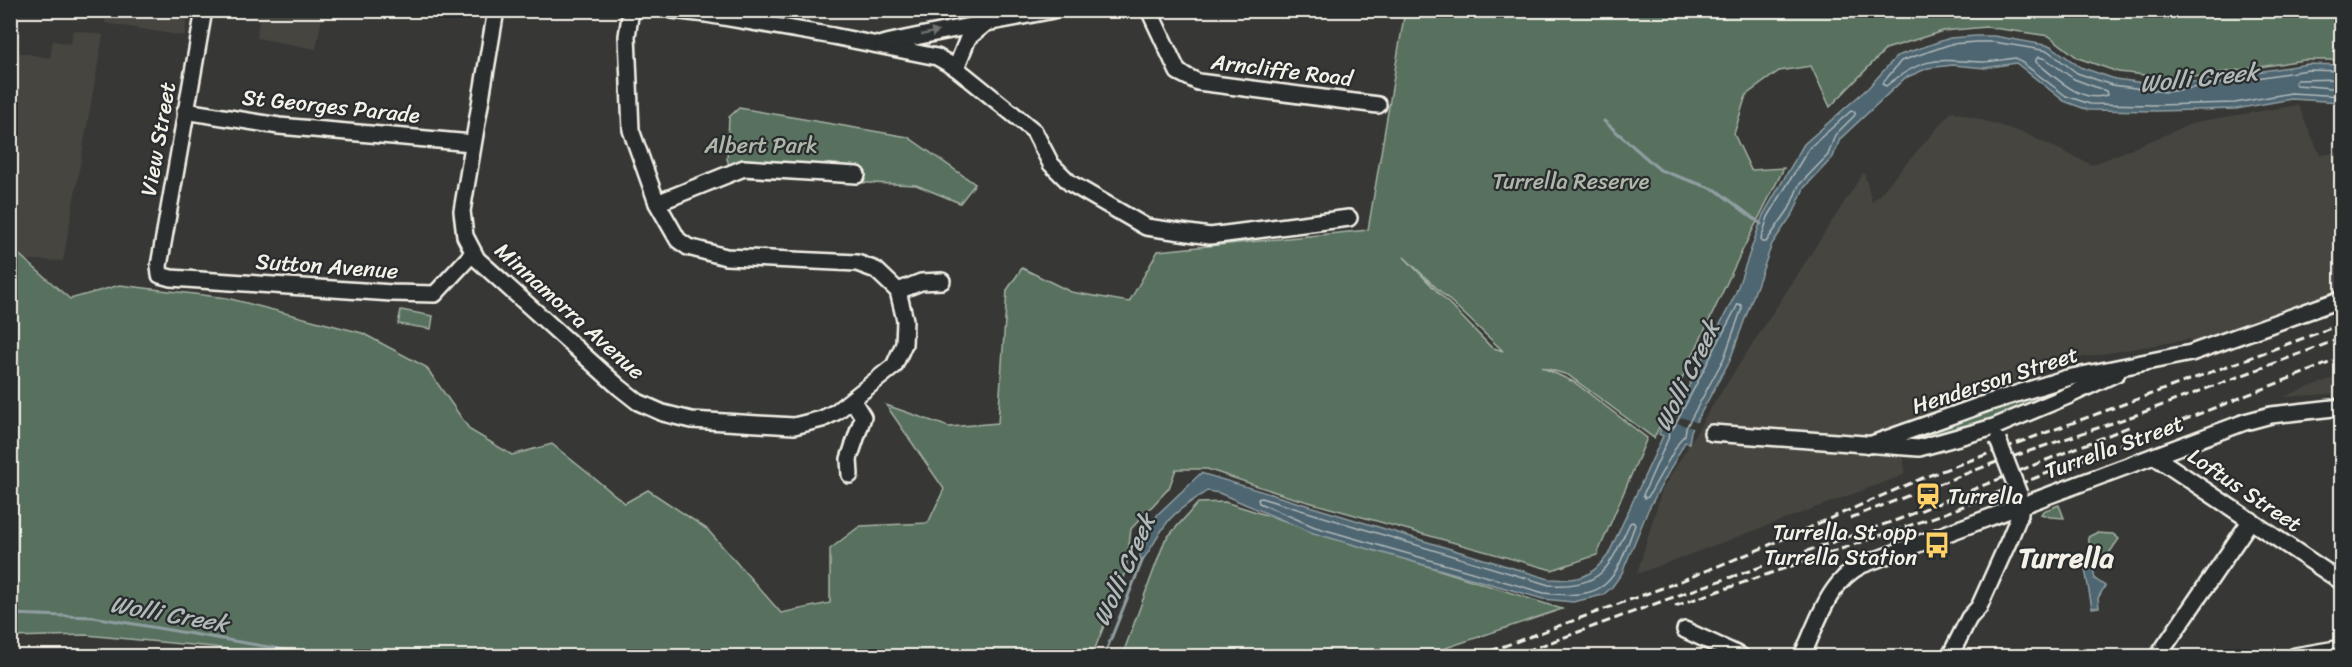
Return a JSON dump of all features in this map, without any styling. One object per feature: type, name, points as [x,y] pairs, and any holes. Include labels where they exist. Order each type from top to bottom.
[{"type":"street","name":"View Street","points":[[160,275],[159,266],[204,10]]},
{"type":"street","name":"Minnamorra Avenue","points":[[496,10],[462,211],[465,236],[473,253],[488,269],[638,402],[692,420],[794,426],[822,419],[853,401],[883,377],[900,357],[906,332],[898,291]]},
{"type":"street","points":[[632,10],[627,36],[631,130],[657,203],[678,240],[688,247],[726,257],[857,263],[876,270],[898,291],[921,282],[942,281]]},
{"type":"street","points":[[672,10],[717,16],[937,57],[956,68],[1034,131],[1051,164],[1070,183],[1146,227],[1210,236],[1349,218]]},
{"type":"street","points":[[875,45],[1053,10]]},
{"type":"street","name":"Arncliffe Road","points":[[1149,10],[1178,72],[1198,82],[1378,105]]},
{"type":"street","points":[[956,68],[968,38],[985,24]]},
{"type":"street","name":"St Georges Parade","points":[[185,111],[279,126],[472,144]]},
{"type":"street","points":[[657,203],[744,168],[857,175]]},
{"type":"street","name":"Sutton Avenue","points":[[160,275],[171,278],[435,294],[473,253]]},
{"type":"street","name":"Henderson Street","points":[[1869,445],[2067,378],[2191,353],[2342,298]]},
{"type":"street","name":"Henderson Street","points":[[1712,433],[1919,448],[1996,434],[2135,363]]},
{"type":"street","points":[[850,475],[849,459],[863,417],[853,401]]},
{"type":"street","name":"Turrella Street","points":[[1802,657],[1833,592],[1842,579],[1854,569],[2019,500],[2154,456],[2258,418],[2342,407]]},
{"type":"street","points":[[1950,657],[1969,618],[1979,607],[2020,514],[2019,500],[1996,434]]},
{"type":"street","name":"Loftus Street","points":[[2154,456],[2342,582]]},
{"type":"street","points":[[2158,657],[2251,520]]},
{"type":"street","points":[[1685,630],[1741,657]]},
{"type":"street","points":[[2295,657],[2342,648]]},
{"type":"shaded area","points":[[107,10],[188,11],[184,36],[105,23]]},
{"type":"shaded area","points":[[204,11],[323,11],[316,49],[257,38],[259,20]]},
{"type":"shaded area","points":[[73,30],[103,35],[63,261],[11,259],[10,51],[50,58],[53,41],[71,44]]},
{"type":"shaded area","points":[[2298,105],[2320,155],[2341,152],[2341,309],[2199,362],[2190,339],[2078,358],[1904,421],[1904,475],[1637,574],[1662,490],[1709,411],[1864,172],[1872,203],[1952,111],[2024,133],[2092,165],[2196,122]]},
{"type":"shaded area","points":[[2341,375],[2341,393],[2283,397]]},
{"type":"green space","name":"Turrella Reserve","points":[[1405,11],[2341,11],[2341,60],[2304,60],[2181,79],[2118,72],[2078,58],[2049,36],[1986,27],[1943,31],[1886,49],[1830,107],[1811,66],[1779,71],[1746,95],[1734,134],[1751,170],[1784,168],[1740,255],[1654,438],[1568,375],[1541,367],[1574,382],[1647,438],[1597,555],[1552,570],[1287,496],[1207,469],[1176,469],[1169,488],[1131,529],[1126,570],[1092,656],[267,656],[213,647],[86,635],[11,637],[11,251],[15,251],[70,299],[120,285],[227,298],[362,333],[426,367],[470,430],[512,455],[552,444],[625,503],[648,490],[707,529],[781,613],[830,603],[830,549],[860,526],[928,523],[944,489],[886,405],[949,427],[998,423],[1007,290],[1022,268],[1071,292],[1129,302],[1158,251],[1368,230]],"holes":[[[1404,257],[1503,351],[1491,347]]]},
{"type":"green space","name":"Albert Park","points":[[739,108],[908,137],[975,184],[960,203],[916,185],[733,177],[727,159],[729,117]]},
{"type":"green space","points":[[401,310],[433,316],[431,329],[398,324]]},
{"type":"green space","points":[[2077,382],[2078,386],[1987,423],[1922,441],[1914,441],[1914,437]]},
{"type":"green space","points":[[1225,502],[1562,609],[1422,656],[1122,656],[1165,540],[1198,503]]},
{"type":"green space","points":[[2059,505],[2064,518],[2041,514],[2043,511]]},
{"type":"green space","points":[[2096,533],[2113,534],[2119,539],[2103,562],[2092,555],[2088,537]]},
{"type":"water","points":[[1994,36],[2051,46],[2080,67],[2115,79],[2167,86],[2308,64],[2341,65],[2341,102],[2291,99],[2236,109],[2088,110],[2064,101],[2016,63],[1985,68],[1953,65],[1928,68],[1905,78],[1840,139],[1833,157],[1804,188],[1794,212],[1772,244],[1730,360],[1691,431],[1689,443],[1685,442],[1648,510],[1622,573],[1603,595],[1573,602],[1543,599],[1313,533],[1219,493],[1207,491],[1171,518],[1141,562],[1139,547],[1158,514],[1201,473],[1549,579],[1576,578],[1590,573],[1608,555],[1663,436],[1659,434],[1662,423],[1669,425],[1735,295],[1763,215],[1804,144],[1868,88],[1897,56],[1950,38]]},
{"type":"water","points":[[2093,568],[2095,579],[2105,586],[2098,598],[2099,607],[2092,608],[2085,569]]},
{"type":"pier","points":[[1670,414],[1699,423],[1696,429],[1668,420]]},
{"type":"waterway","points":[[1604,121],[1660,170],[1716,190],[1761,224]]},
{"type":"waterway","name":"Wolli Creek","points":[[1104,656],[1143,559]]},
{"type":"waterway","name":"Wolli Creek","points":[[10,614],[93,617],[321,656]]},
{"type":"railway","points":[[1477,656],[1673,584],[1753,552],[1925,477],[2342,324]]},
{"type":"railway","points":[[1850,518],[1994,463],[2136,415],[2342,338]]},
{"type":"railway","points":[[1675,606],[1943,514],[2342,358]]},
{"type":"railway","points":[[1513,656],[1682,594],[1897,520],[2131,426]]},
{"type":"place","name":"Turrella","points":[[1928,496]]},
{"type":"place","name":"Turrella St opp Turrella Station","points":[[1937,545]]},
{"type":"district","name":"Turrella","points":[[2066,557]]}]
